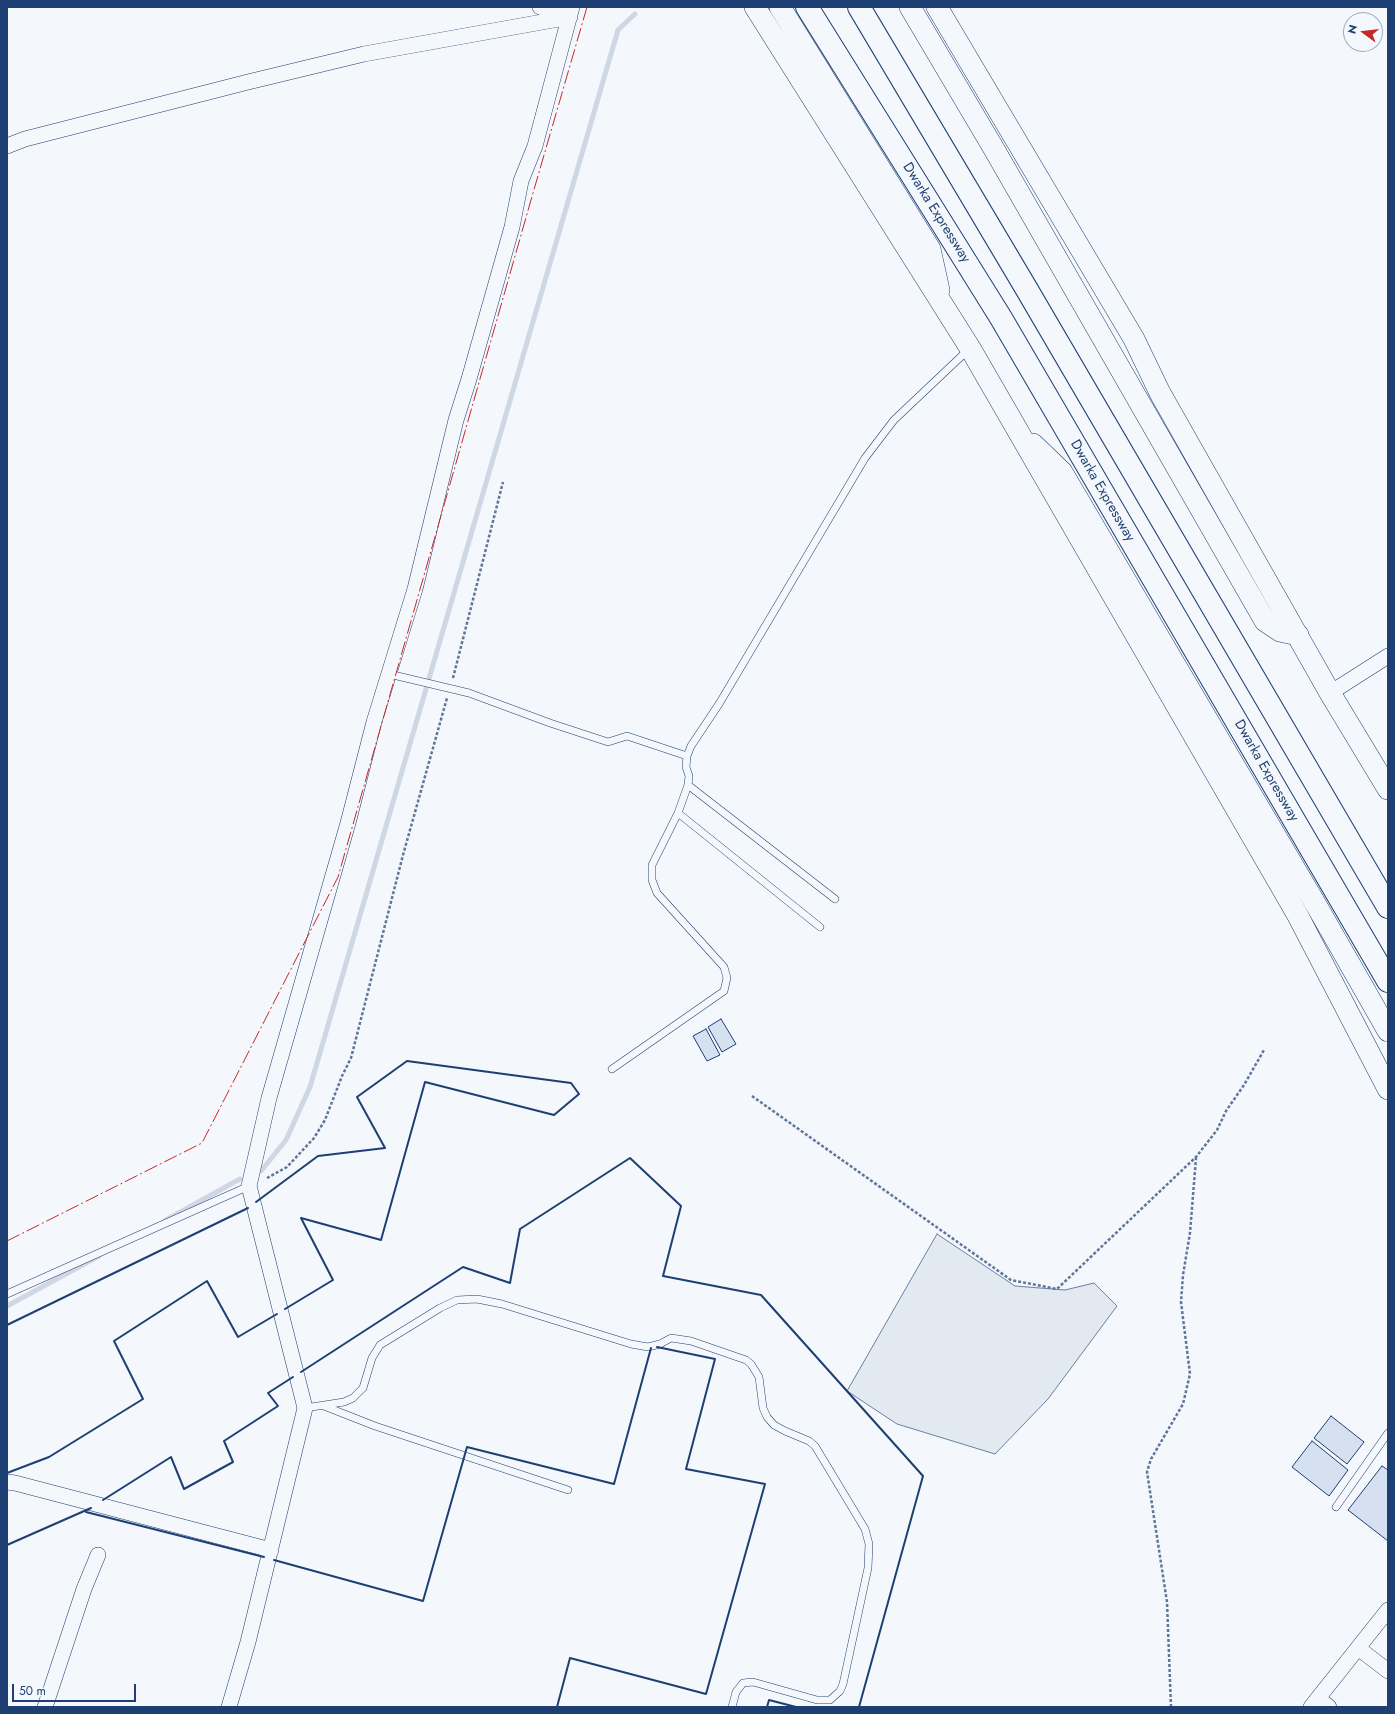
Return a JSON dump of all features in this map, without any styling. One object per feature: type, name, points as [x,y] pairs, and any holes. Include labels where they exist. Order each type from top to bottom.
[{"type":"highway","name":"Dwarka Expressway","points":[[807,7],[1001,318],[1388,981]]},
{"type":"highway","points":[[859,7],[1030,294],[1388,907]]},
{"type":"street","points":[[540,7],[571,12]]},
{"type":"street","points":[[755,7],[970,348],[1297,914],[1388,1089]]},
{"type":"street","points":[[780,7],[930,249],[943,306]]},
{"type":"street","points":[[910,7],[994,149],[1265,621],[1280,631],[1298,635]]},
{"type":"street","points":[[937,7],[1134,339],[1160,393],[1330,692],[1388,789]]},
{"type":"street","points":[[7,146],[25,139],[364,54],[571,12]]},
{"type":"street","points":[[229,1707],[248,1642],[305,1408],[249,1186],[269,1098],[348,823],[374,722],[415,589],[456,420],[472,372],[512,227],[521,181],[534,146],[571,12]]},
{"type":"street","points":[[1014,425],[1062,472],[1311,896],[1388,1031]]},
{"type":"street","points":[[1330,692],[1388,656]]},
{"type":"street","points":[[7,1482],[271,1550]]},
{"type":"street","points":[[44,1707],[84,1589],[98,1555]]},
{"type":"street","points":[[1319,1704],[1358,1648],[1388,1610]]},
{"type":"street","points":[[1358,1648],[1388,1671]]},
{"type":"lane","points":[[612,1069],[724,991],[727,978],[724,967],[657,894],[652,880],[652,865],[678,813],[688,785],[689,776],[686,767],[687,756],[699,733],[719,704],[865,458],[894,420],[970,348]]},
{"type":"lane","points":[[389,674],[470,693],[550,723],[608,742],[627,736],[687,756]]},
{"type":"lane","points":[[688,785],[835,899]]},
{"type":"lane","points":[[678,813],[820,927]]},
{"type":"lane","points":[[7,1294],[249,1186]]},
{"type":"lane","points":[[305,1408],[344,1402],[353,1398],[362,1388],[376,1351],[386,1341],[440,1308],[458,1300],[476,1299],[502,1304],[631,1344],[648,1347],[660,1344],[671,1338],[691,1341],[746,1360],[751,1364],[759,1378],[763,1408],[767,1417],[774,1425],[809,1441],[816,1446],[865,1529],[869,1544],[868,1568],[843,1684],[840,1691],[830,1700],[818,1700],[753,1682],[742,1683],[736,1692],[732,1707]]},
{"type":"lane","points":[[324,1405],[375,1426],[568,1490]]},
{"type":"lane","points":[[1336,1507],[1388,1433]]},
{"type":"path","points":[[451,686],[503,482]]},
{"type":"path","points":[[249,1186],[263,1181],[287,1167],[314,1138],[325,1120],[342,1076],[351,1058],[403,855],[449,693]]},
{"type":"path","points":[[752,1096],[1011,1280],[1057,1289],[1196,1157],[1217,1130],[1226,1111],[1264,1050]]},
{"type":"path","points":[[1171,1707],[1167,1602],[1147,1472],[1151,1458],[1183,1404],[1190,1374],[1181,1302],[1183,1276],[1190,1233],[1196,1157]]},
{"type":"shaded area","points":[[937,1234],[1015,1286],[1065,1290],[1094,1283],[1117,1306],[1048,1399],[995,1454],[897,1424],[847,1391]]},
{"type":"building","points":[[721,1019],[736,1044],[722,1052],[708,1027]]},
{"type":"building","points":[[706,1029],[720,1055],[707,1061],[693,1036]]},
{"type":"building","points":[[1331,1416],[1364,1442],[1347,1464],[1314,1438]]},
{"type":"building","points":[[1312,1441],[1348,1470],[1329,1496],[1292,1467]]},
{"type":"building","points":[[1382,1466],[1388,1470],[1388,1541],[1348,1510]]},
{"type":"waterway","points":[[261,1171],[286,1140],[310,1087],[618,30],[635,14]]},
{"type":"waterway","points":[[166,1220],[240,1179]]},
{"type":"waterway","points":[[7,1306],[99,1256]]},
{"type":"wall","points":[[256,1202],[318,1156],[385,1148],[357,1097],[407,1061],[571,1083],[579,1094],[554,1115],[425,1082],[381,1240],[301,1218],[333,1280],[285,1309]]},
{"type":"wall","points":[[301,1372],[463,1267],[510,1283],[520,1229],[630,1158],[681,1206],[663,1276],[761,1295],[923,1476],[859,1707]]},
{"type":"wall","points":[[7,1325],[248,1208]]},
{"type":"wall","points":[[7,1473],[49,1457],[143,1399],[114,1341],[207,1281],[238,1337],[277,1314]]},
{"type":"wall","points":[[557,1707],[570,1658],[706,1694],[765,1484],[686,1469],[715,1359],[657,1347]]},
{"type":"wall","points":[[274,1560],[423,1601],[467,1447],[614,1484],[651,1348]]},
{"type":"wall","points":[[103,1500],[171,1457],[184,1489],[233,1462],[224,1441],[278,1406],[268,1393],[293,1377]]},
{"type":"wall","points":[[7,1545],[91,1508]]},
{"type":"wall","points":[[86,1512],[264,1557]]},
{"type":"wall","points":[[767,1707],[769,1700],[796,1707]]},
{"type":"power","points":[[7,1241],[202,1143],[338,877],[587,7]]}]
